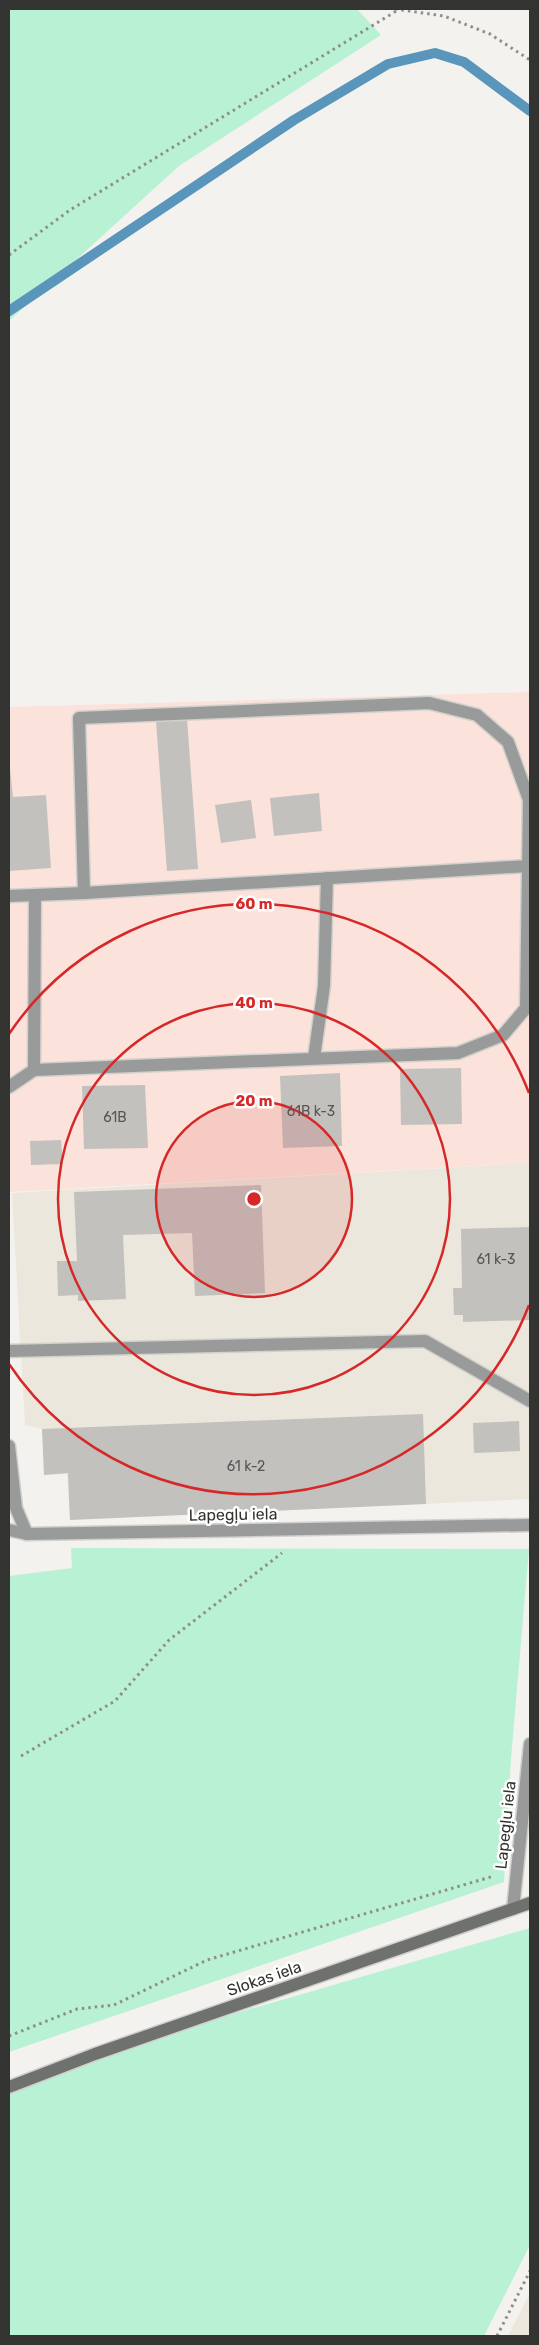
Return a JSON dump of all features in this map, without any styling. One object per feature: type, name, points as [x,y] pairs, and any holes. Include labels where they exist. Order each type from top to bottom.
[{"type":"main road","name":"Slokas iela","points":[[9,2087],[95,2054],[530,1903]]},
{"type":"street","points":[[9,1087],[34,1070],[458,1053],[503,1035],[526,1008],[529,800],[508,742],[478,715],[429,703],[79,718],[84,893]]},
{"type":"street","points":[[9,896],[528,866]]},
{"type":"street","points":[[314,1058],[324,986],[327,878]]},
{"type":"street","points":[[34,1070],[35,895]]},
{"type":"street","points":[[9,1351],[425,1341],[530,1401]]},
{"type":"street","points":[[9,1446],[16,1508],[27,1534]]},
{"type":"street","name":"Lapegļu iela","points":[[9,1530],[27,1534],[530,1525]]},
{"type":"street","name":"Lapegļu iela","points":[[513,1909],[529,1779],[530,1744]]},
{"type":"path","points":[[9,255],[70,210],[396,9],[444,16],[490,34],[530,60]]},
{"type":"path","points":[[21,1756],[115,1701],[170,1640],[283,1552]]},
{"type":"path","points":[[9,2036],[77,2009],[114,2006],[207,1960],[500,1874],[518,1860]]},
{"type":"path","points":[[496,2336],[530,2271]]},
{"type":"shaded area","points":[[530,692],[530,1163],[9,1192],[9,707]]},
{"type":"shaded area","points":[[530,1163],[530,1499],[70,1520],[67,1474],[44,1475],[42,1429],[25,1425],[12,1193]]},
{"type":"shaded area","points":[[530,2293],[530,2336],[508,2336]]},
{"type":"green space","points":[[9,9],[357,9],[381,35],[179,166],[9,321]]},
{"type":"green space","points":[[71,1548],[529,1549],[511,1759],[504,1882],[9,2052],[9,1576],[72,1568]]},
{"type":"green space","points":[[530,1928],[530,2245],[484,2336],[9,2336],[9,2087],[95,2054]]},
{"type":"building","points":[[187,719],[198,869],[167,871],[156,721]]},
{"type":"building","points":[[9,758],[13,797],[46,795],[51,868],[9,871]]},
{"type":"building","points":[[319,793],[322,831],[274,836],[270,798]]},
{"type":"building","points":[[251,800],[256,838],[221,843],[215,805]]},
{"type":"building","points":[[461,1068],[462,1124],[401,1125],[400,1069]]},
{"type":"building","points":[[340,1073],[342,1146],[283,1148],[280,1076]]},
{"type":"building","points":[[145,1085],[148,1148],[84,1149],[82,1086]]},
{"type":"building","points":[[61,1140],[63,1164],[31,1165],[30,1141]]},
{"type":"building","points":[[261,1185],[265,1293],[195,1296],[192,1233],[123,1235],[126,1299],[78,1301],[78,1295],[58,1296],[57,1261],[77,1261],[74,1192]]},
{"type":"building","points":[[530,1227],[530,1320],[463,1322],[463,1315],[454,1315],[453,1288],[462,1288],[461,1229]]},
{"type":"building","points":[[423,1414],[426,1504],[70,1520],[68,1473],[44,1475],[42,1429]]},
{"type":"building","points":[[519,1421],[520,1451],[474,1453],[473,1423]]},
{"type":"waterway","points":[[9,311],[294,120],[388,64],[435,53],[464,62],[530,111]]}]
